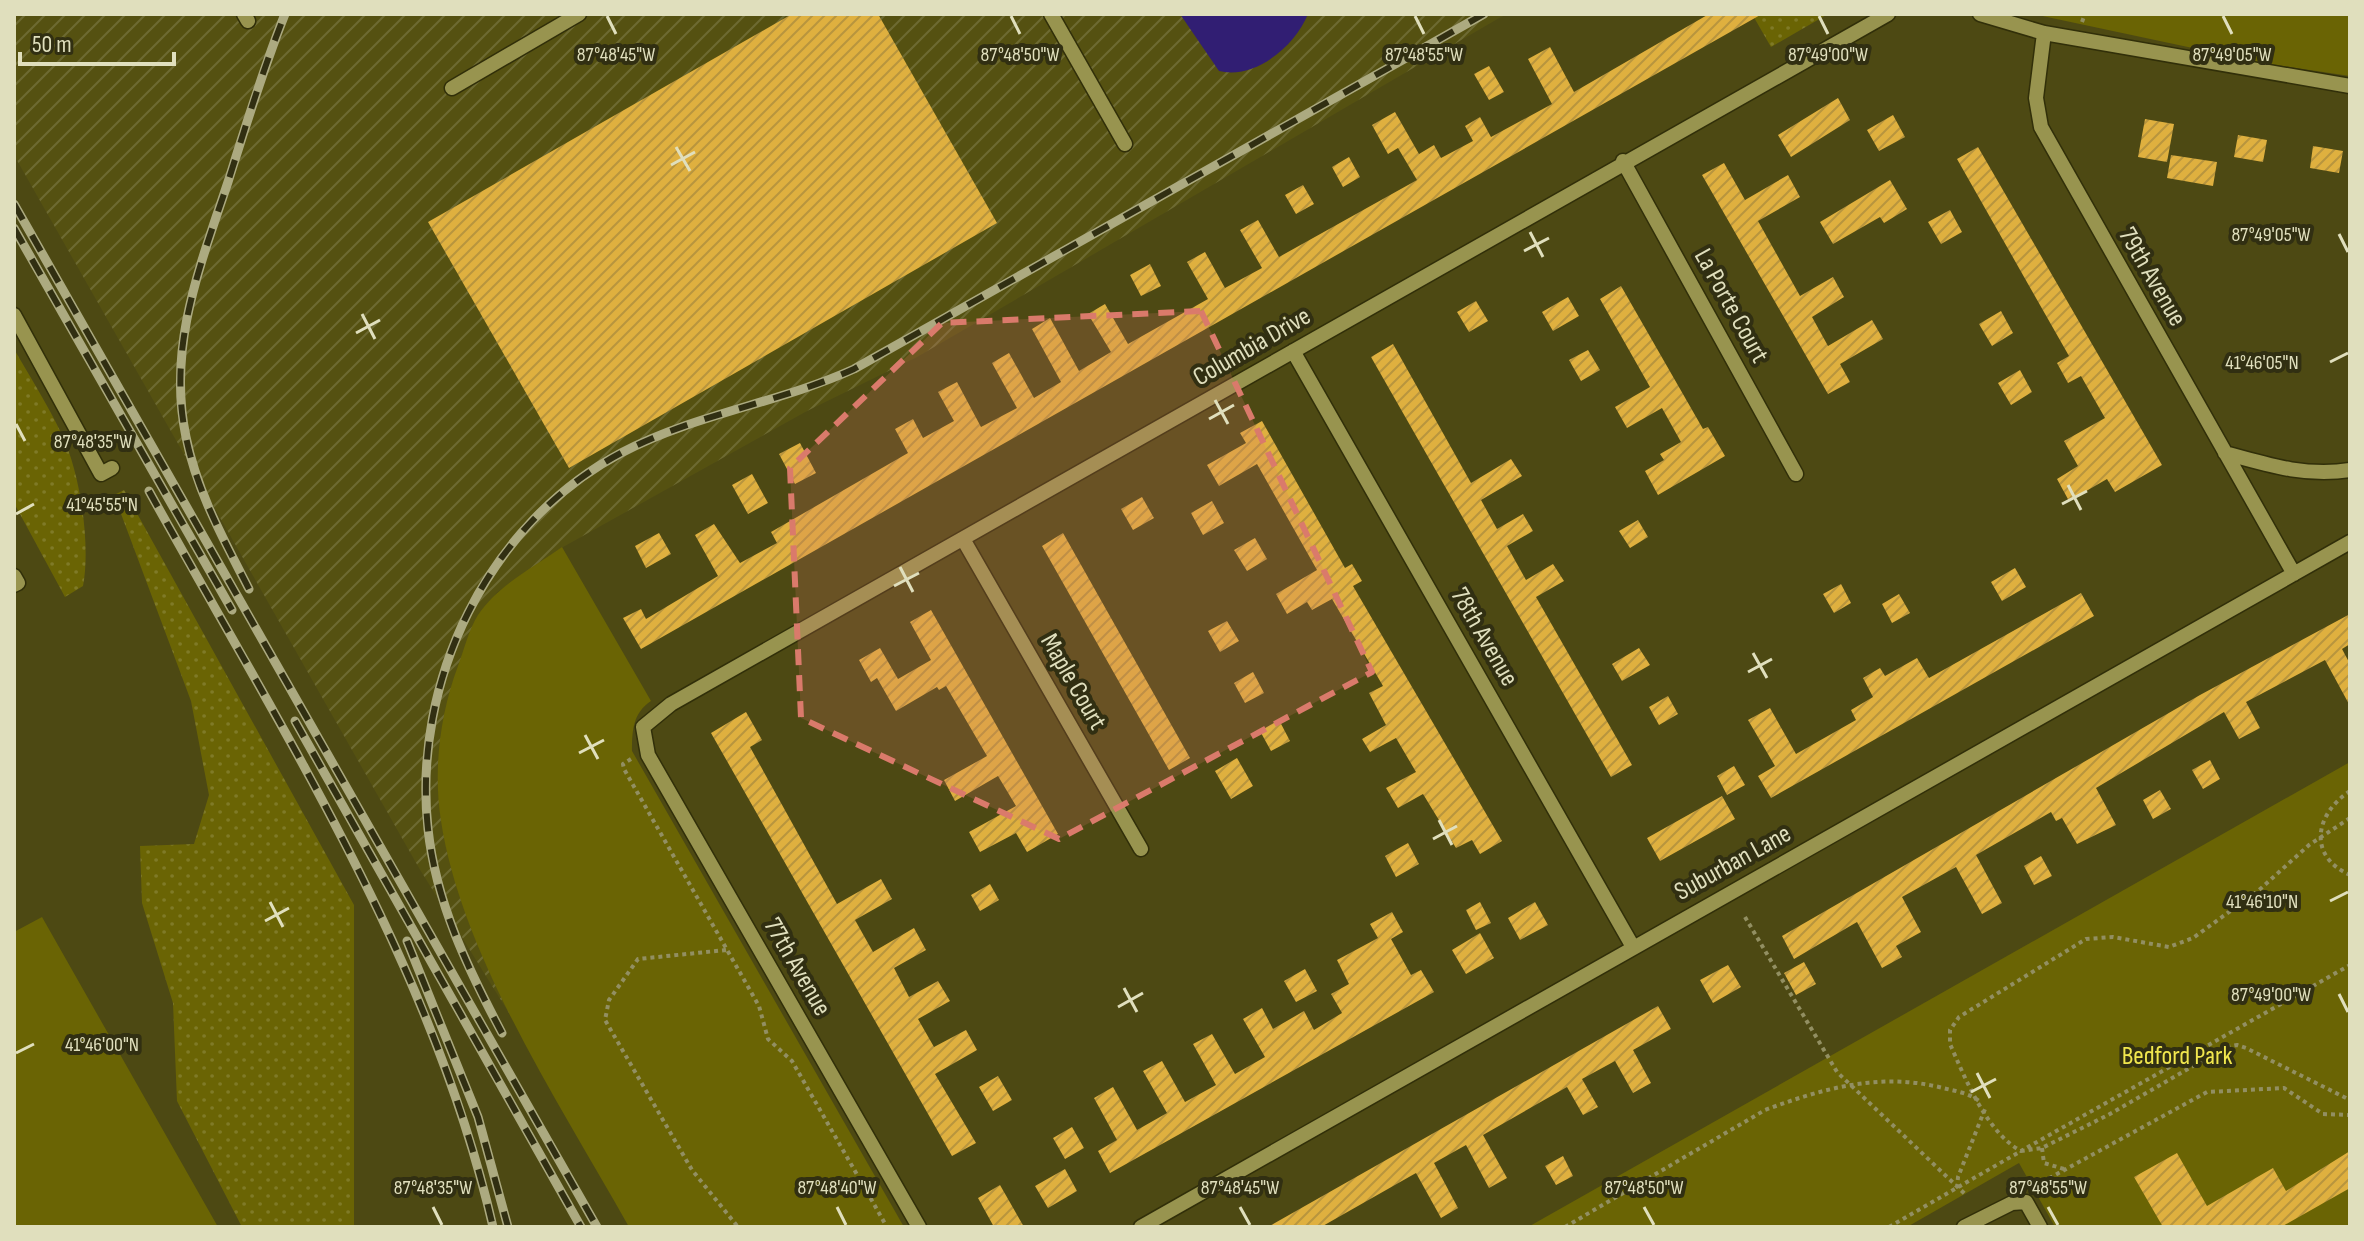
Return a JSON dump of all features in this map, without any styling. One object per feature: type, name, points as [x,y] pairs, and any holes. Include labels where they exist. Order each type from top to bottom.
[{"type":"street","points":[[452,88],[579,14]]},
{"type":"street","points":[[1051,14],[1125,144]]},
{"type":"street","name":"Columbia Drive","points":[[643,727],[671,704],[1623,161],[1888,14]]},
{"type":"street","points":[[1980,14],[2044,33],[2350,86]]},
{"type":"street","name":"79th Avenue","points":[[2044,33],[2036,98],[2041,127],[2294,574]]},
{"type":"street","name":"La Porte Court","points":[[1623,161],[1796,474]]},
{"type":"street","points":[[14,315],[101,474],[112,468]]},
{"type":"street","name":"78th Avenue","points":[[1293,351],[1633,947]]},
{"type":"street","points":[[2225,453],[2291,471],[2327,474],[2350,470]]},
{"type":"street","name":"Maple Court","points":[[963,539],[1141,849]]},
{"type":"street","name":"Suburban Lane","points":[[1141,1227],[2350,542]]},
{"type":"street","points":[[14,576],[18,583],[14,585]]},
{"type":"street","name":"77th Avenue","points":[[643,727],[642,738],[648,755],[919,1227]]},
{"type":"street","points":[[1964,1227],[2012,1203],[2026,1202],[2040,1227]]},
{"type":"path","points":[[2082,22],[2085,14]]},
{"type":"path","points":[[636,755],[623,764],[624,769],[759,1006],[768,1039],[792,1061],[887,1227]]},
{"type":"path","points":[[2350,791],[2324,815],[2321,837],[2332,862],[2350,875]]},
{"type":"path","points":[[2350,818],[2321,837],[2236,909],[2193,938],[2169,947],[2113,937],[2086,939],[1959,1017],[1950,1030],[1950,1044],[1985,1109],[2008,1144],[2021,1151],[2042,1148],[2122,1107],[2208,1056],[2237,1045],[2350,1100]]},
{"type":"path","points":[[1745,917],[1823,1051],[1848,1085],[1966,1195]]},
{"type":"path","points":[[726,950],[638,959],[609,1000],[605,1020],[692,1170],[738,1227]]},
{"type":"path","points":[[1889,1227],[2350,965]]},
{"type":"path","points":[[1565,1227],[1765,1110],[1848,1085],[1905,1080],[1967,1095],[1981,1102]]},
{"type":"path","points":[[2035,1186],[2207,1092],[2284,1088],[2323,1114],[2350,1115]]},
{"type":"path","points":[[1957,1188],[1958,1177],[1985,1109]]},
{"type":"path","points":[[2042,1148],[2044,1163],[2064,1169]]},
{"type":"highlighted area","points":[[1201,311],[1372,672],[1059,839],[801,718],[790,468],[942,323]]},
{"type":"shaded area","points":[[14,14],[1506,14],[917,357],[807,411],[563,547],[496,593],[441,821],[469,920],[517,1026],[419,868],[14,155]]},
{"type":"shaded area","points":[[1180,14],[1308,14],[1294,38],[1272,58],[1260,65],[1233,72],[1219,71]]},
{"type":"green space","points":[[1752,14],[1828,14],[1771,47]]},
{"type":"green space","points":[[2033,14],[2350,14],[2350,76],[2263,63]]},
{"type":"green space","points":[[14,349],[62,435],[79,488],[86,550],[83,586],[65,597],[14,503]]},
{"type":"green space","points":[[124,490],[354,905],[354,1227],[242,1227],[177,1101],[173,1003],[142,903],[140,846],[194,844],[209,795],[191,701],[114,495]]},
{"type":"green space","points":[[562,547],[651,701],[640,711],[635,723],[632,751],[904,1227],[629,1227],[518,1030],[492,978],[452,873],[441,821],[438,762],[452,684],[478,615],[506,586]]},
{"type":"green space","name":"Bedford Park","points":[[2350,762],[2350,1227],[2055,1227],[2019,1163],[1907,1227],[1528,1227]]},
{"type":"green space","points":[[42,917],[218,1227],[14,1227],[14,932]]},
{"type":"building","points":[[792,14],[878,14],[997,223],[569,468],[428,222]]},
{"type":"building","points":[[1709,14],[1762,14],[641,649],[623,618],[641,609],[646,619],[718,576],[695,535],[714,524],[740,563],[777,543],[771,532],[908,453],[895,429],[913,419],[923,438],[954,421],[938,392],[957,382],[981,427],[1017,408],[992,363],[1009,353],[1034,398],[1061,382],[1032,329],[1050,318],[1079,371],[1111,352],[1088,314],[1105,304],[1128,344],[1208,299],[1187,262],[1205,252],[1225,288],[1262,268],[1240,230],[1258,220],[1279,257],[1417,180],[1398,148],[1388,154],[1372,125],[1395,112],[1419,154],[1434,145],[1441,158],[1473,141],[1465,126],[1480,117],[1491,137],[1552,104],[1528,59],[1550,47],[1574,92]]},
{"type":"building","points":[[1489,66],[1504,92],[1489,100],[1474,74]]},
{"type":"building","points":[[1838,98],[1850,120],[1791,157],[1778,135]]},
{"type":"building","points":[[1893,115],[1905,137],[1879,151],[1867,130]]},
{"type":"building","points":[[2145,119],[2174,124],[2167,162],[2138,157]]},
{"type":"building","points":[[2238,135],[2267,140],[2263,162],[2234,157]]},
{"type":"building","points":[[2313,146],[2343,151],[2339,173],[2310,168]]},
{"type":"building","points":[[1978,147],[2162,465],[2115,492],[2107,479],[2069,501],[2057,479],[2078,466],[2064,441],[2105,418],[2081,376],[2068,383],[2057,363],[2069,356],[1957,159]]},
{"type":"building","points":[[2171,155],[2217,162],[2213,186],[2167,178]]},
{"type":"building","points":[[1349,157],[1360,177],[1343,187],[1332,167]]},
{"type":"building","points":[[1724,163],[1745,200],[1788,175],[1800,197],[1758,221],[1800,296],[1833,277],[1844,297],[1812,317],[1828,346],[1872,320],[1883,339],[1840,364],[1850,382],[1828,394],[1702,175]]},
{"type":"building","points":[[1890,180],[1907,209],[1884,223],[1880,217],[1833,244],[1820,222]]},
{"type":"building","points":[[1303,185],[1314,204],[1296,214],[1285,195]]},
{"type":"building","points":[[1950,210],[1962,232],[1941,244],[1928,222]]},
{"type":"building","points":[[1150,264],[1161,286],[1141,296],[1130,275]]},
{"type":"building","points":[[1621,286],[1703,429],[1708,427],[1725,456],[1658,495],[1645,471],[1664,460],[1660,454],[1681,442],[1662,408],[1627,428],[1615,407],[1650,387],[1600,299]]},
{"type":"building","points":[[1568,297],[1579,316],[1553,331],[1542,312]]},
{"type":"building","points":[[1476,301],[1488,321],[1469,332],[1457,312]]},
{"type":"building","points":[[2001,311],[2013,333],[1992,346],[1979,324]]},
{"type":"building","points":[[1393,344],[1471,483],[1511,459],[1522,476],[1481,500],[1497,529],[1523,514],[1533,531],[1507,546],[1526,580],[1553,564],[1564,581],[1536,597],[1632,765],[1611,777],[1371,357]]},
{"type":"building","points":[[1588,350],[1600,370],[1581,381],[1569,360]]},
{"type":"building","points":[[2020,370],[2032,392],[2011,405],[1998,383]]},
{"type":"building","points":[[1262,421],[1345,568],[1352,564],[1362,581],[1353,586],[1502,841],[1480,854],[1472,840],[1456,848],[1423,794],[1398,808],[1386,788],[1416,772],[1396,738],[1370,752],[1362,739],[1386,725],[1369,693],[1383,686],[1332,599],[1312,610],[1307,602],[1287,614],[1276,594],[1317,570],[1257,464],[1219,486],[1207,465],[1246,443],[1240,433]]},
{"type":"building","points":[[800,443],[816,473],[795,484],[779,454]]},
{"type":"building","points":[[752,474],[768,503],[748,514],[732,485]]},
{"type":"building","points":[[1142,497],[1154,518],[1133,530],[1121,509]]},
{"type":"building","points":[[1212,501],[1224,523],[1203,535],[1191,513]]},
{"type":"building","points":[[1638,520],[1648,537],[1630,548],[1619,531]]},
{"type":"building","points":[[659,533],[671,554],[646,568],[635,546]]},
{"type":"building","points":[[1063,533],[1190,758],[1169,770],[1042,546]]},
{"type":"building","points":[[1255,538],[1267,559],[1247,571],[1234,550]]},
{"type":"building","points":[[2015,568],[2026,587],[2002,601],[1991,582]]},
{"type":"building","points":[[1841,584],[1851,603],[1834,613],[1823,594]]},
{"type":"building","points":[[2081,593],[2094,616],[1771,798],[1758,776],[1775,766],[1748,720],[1770,708],[1796,754],[1856,720],[1851,710],[1873,697],[1863,678],[1880,668],[1885,676],[1917,658],[1929,678]]},
{"type":"building","points":[[1899,594],[1910,613],[1892,623],[1882,604]]},
{"type":"building","points":[[931,610],[1058,834],[1027,852],[1016,833],[980,852],[969,832],[1016,806],[998,776],[955,801],[944,780],[987,756],[946,686],[939,690],[937,687],[896,711],[877,678],[871,682],[859,660],[880,648],[898,679],[931,660],[910,622]]},
{"type":"building","points":[[2350,614],[2350,644],[2342,649],[2350,664],[2350,706],[2325,660],[2246,702],[2260,728],[2239,739],[2224,712],[2096,788],[2116,825],[2077,844],[2062,818],[2056,821],[2051,812],[1976,855],[2002,903],[1982,914],[1956,867],[1902,897],[1921,932],[1896,946],[1902,957],[1882,968],[1857,922],[1794,959],[1782,936],[2200,695]]},
{"type":"building","points":[[1227,621],[1239,641],[1220,652],[1208,631]]},
{"type":"building","points":[[1639,648],[1650,665],[1622,681],[1612,664]]},
{"type":"building","points":[[1253,672],[1264,693],[1245,703],[1234,683]]},
{"type":"building","points":[[1668,696],[1678,714],[1659,725],[1649,707]]},
{"type":"building","points":[[746,712],[762,740],[750,747],[837,904],[881,879],[892,899],[855,920],[873,952],[914,928],[926,950],[894,968],[909,997],[938,981],[950,1001],[918,1019],[934,1047],[966,1030],[977,1050],[935,1074],[976,1143],[952,1156],[711,733]]},
{"type":"building","points":[[1279,720],[1290,741],[1271,751],[1260,731]]},
{"type":"building","points":[[1237,758],[1253,786],[1231,799],[1215,771]]},
{"type":"building","points":[[2210,760],[2220,779],[2203,789],[2192,770]]},
{"type":"building","points":[[1734,766],[1745,785],[1727,795],[1717,776]]},
{"type":"building","points":[[2160,790],[2171,809],[2153,819],[2143,800]]},
{"type":"building","points":[[1722,796],[1735,819],[1660,861],[1647,838]]},
{"type":"building","points":[[1408,843],[1419,864],[1396,877],[1385,856]]},
{"type":"building","points":[[2041,856],[2052,876],[2034,885],[2024,866]]},
{"type":"building","points":[[990,884],[999,900],[980,911],[971,895]]},
{"type":"building","points":[[1480,902],[1491,923],[1476,930],[1466,910]]},
{"type":"building","points":[[1535,902],[1548,925],[1520,940],[1508,918]]},
{"type":"building","points":[[1392,912],[1403,932],[1391,939],[1411,975],[1421,970],[1434,992],[1110,1173],[1098,1151],[1117,1140],[1094,1098],[1113,1087],[1137,1130],[1167,1113],[1143,1071],[1162,1061],[1185,1102],[1216,1085],[1193,1044],[1212,1034],[1235,1074],[1265,1057],[1243,1019],[1262,1008],[1273,1029],[1304,1011],[1314,1030],[1342,1013],[1331,994],[1349,984],[1337,960],[1378,938],[1370,924]]},
{"type":"building","points":[[1480,933],[1494,958],[1466,974],[1452,950]]},
{"type":"building","points":[[1804,962],[1816,984],[1796,995],[1784,973]]},
{"type":"building","points":[[1728,965],[1741,987],[1713,1003],[1700,980]]},
{"type":"building","points":[[1305,969],[1317,991],[1296,1002],[1284,981]]},
{"type":"building","points":[[1658,1006],[1671,1029],[1633,1050],[1651,1083],[1633,1093],[1615,1061],[1582,1079],[1598,1107],[1583,1115],[1567,1087],[1483,1135],[1507,1178],[1489,1188],[1466,1145],[1434,1163],[1458,1208],[1441,1218],[1416,1173],[1321,1227],[1268,1227]]},
{"type":"building","points":[[998,1076],[1012,1100],[993,1111],[979,1087]]},
{"type":"building","points":[[1072,1127],[1084,1148],[1065,1159],[1053,1138]]},
{"type":"building","points":[[2350,1151],[2350,1188],[2281,1227],[2163,1227],[2134,1177],[2177,1153],[2207,1206],[2273,1168],[2286,1191]]},
{"type":"building","points":[[1563,1156],[1573,1176],[1556,1185],[1545,1166]]},
{"type":"building","points":[[1065,1169],[1077,1191],[1048,1208],[1035,1186]]},
{"type":"building","points":[[1000,1185],[1024,1227],[994,1227],[978,1198]]},
{"type":"railway","points":[[249,589],[197,477],[181,404],[181,371],[189,307],[197,276],[285,14]]},
{"type":"railway","points":[[502,1033],[455,935],[438,883],[428,829],[426,774],[433,718],[447,664],[468,612],[497,564],[532,521],[574,484],[621,453],[678,428],[796,391],[854,369],[1484,14]]},
{"type":"railway","points":[[14,204],[597,1227]]},
{"type":"railway","points":[[14,228],[232,610]]},
{"type":"railway","points":[[149,491],[299,758],[392,940],[432,1033],[466,1129],[493,1227]]},
{"type":"railway","points":[[295,721],[581,1227]]},
{"type":"railway","points":[[407,941],[478,1117],[508,1227]]}]
